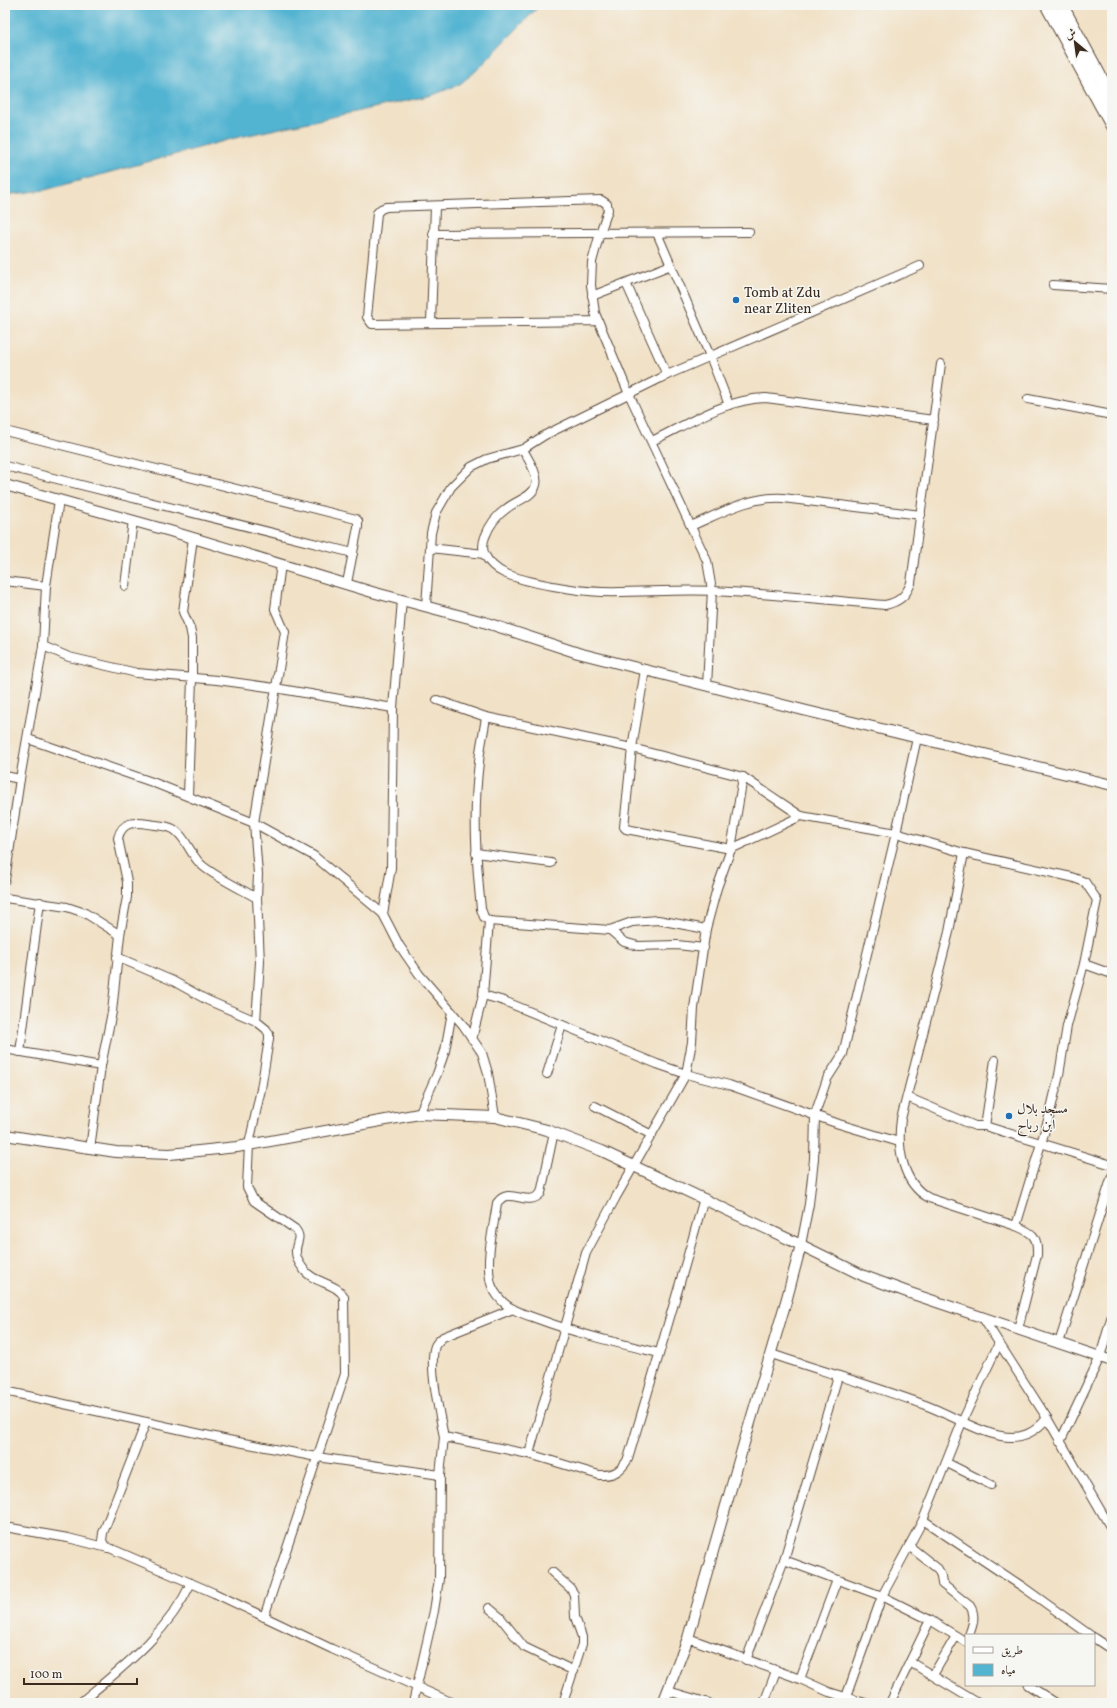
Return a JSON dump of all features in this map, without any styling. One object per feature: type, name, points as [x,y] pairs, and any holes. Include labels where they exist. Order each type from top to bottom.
[{"type":"main road","points":[[1047,5],[1112,126]]},
{"type":"main road","points":[[1061,5],[1112,99]]},
{"type":"street","points":[[598,321],[374,324],[369,321],[367,317],[377,213],[386,207],[601,200],[607,204],[608,210],[592,262],[592,296],[598,321],[629,394],[692,526],[707,561],[712,590],[707,686]]},
{"type":"street","points":[[431,323],[434,206]]},
{"type":"street","points":[[434,234],[749,232]]},
{"type":"street","points":[[657,233],[729,404]]},
{"type":"street","points":[[592,296],[671,265]]},
{"type":"street","points":[[426,606],[431,533],[436,513],[445,494],[457,480],[479,462],[523,449],[545,435],[667,375],[920,266]]},
{"type":"street","points":[[626,283],[667,375]]},
{"type":"street","points":[[1053,285],[1112,289]]},
{"type":"street","points":[[523,449],[536,478],[535,487],[531,494],[506,508],[488,529],[483,542],[484,554],[491,564],[503,573],[534,582],[601,592],[712,590],[885,605],[894,603],[905,595],[911,584],[941,364]]},
{"type":"street","points":[[652,441],[729,404],[748,399],[766,398],[934,420]]},
{"type":"street","points":[[1028,399],[1112,415]]},
{"type":"street","points":[[5,431],[356,519],[358,523],[346,583]]},
{"type":"street","points":[[5,466],[353,553]]},
{"type":"street","points":[[5,487],[132,520],[402,600],[484,622],[578,652],[644,670],[1112,785]]},
{"type":"street","points":[[692,526],[740,504],[760,499],[775,498],[921,515]]},
{"type":"street","points":[[5,880],[20,779],[43,646],[46,586],[59,500]]},
{"type":"street","points":[[125,586],[132,520]]},
{"type":"street","points":[[188,796],[192,678],[191,633],[183,612],[193,538]]},
{"type":"street","points":[[430,548],[484,554]]},
{"type":"street","points":[[256,1021],[260,962],[257,898],[258,874],[254,823],[285,632],[275,609],[281,564]]},
{"type":"street","points":[[5,581],[46,586]]},
{"type":"street","points":[[383,914],[391,868],[393,708],[402,600]]},
{"type":"street","points":[[43,646],[69,657],[102,666],[137,673],[275,688],[393,708]]},
{"type":"street","points":[[644,670],[632,748],[624,827],[626,829],[731,849],[801,816]]},
{"type":"street","points":[[437,700],[486,716],[632,748],[743,777],[801,816],[896,833],[964,853],[1071,877],[1085,882],[1098,900],[1084,964],[1067,1026],[1059,1075],[1042,1143],[1016,1226]]},
{"type":"street","points":[[486,716],[477,782],[476,853],[481,909],[484,917],[489,921],[610,930],[622,924],[641,920],[658,920],[706,929]]},
{"type":"street","points":[[663,1703],[688,1638],[744,1442],[771,1354],[801,1245],[810,1196],[814,1159],[814,1114],[827,1079],[843,1054],[896,833],[916,738]]},
{"type":"street","points":[[28,739],[92,760],[188,796],[254,823],[314,856],[383,914],[403,951],[419,974],[452,1012],[482,1053],[488,1073],[495,1117]]},
{"type":"street","points":[[5,776],[20,779]]},
{"type":"street","points":[[530,1454],[586,1253],[686,1074],[692,1042],[694,1008],[706,929],[717,888],[731,849],[743,777]]},
{"type":"street","points":[[90,1148],[101,1066],[112,1012],[117,957],[127,897],[127,882],[118,838],[123,827],[130,823],[137,822],[176,830],[190,852],[203,867],[257,898]]},
{"type":"street","points":[[476,853],[551,863]]},
{"type":"street","points":[[964,853],[949,932],[900,1120],[899,1142],[907,1174],[912,1185],[921,1193],[929,1198],[1016,1226],[1031,1233],[1037,1244],[1036,1254],[1018,1329]]},
{"type":"street","points":[[5,898],[67,907],[86,913],[120,935]]},
{"type":"street","points":[[20,1052],[40,902]]},
{"type":"street","points":[[472,1039],[484,995],[489,921]]},
{"type":"street","points":[[610,930],[624,942],[638,946],[677,945],[704,948]]},
{"type":"street","points":[[117,957],[173,981],[207,1000],[256,1021],[266,1029],[269,1034],[269,1039],[261,1090],[249,1144],[246,1187],[254,1200],[298,1232],[299,1237],[296,1252],[302,1268],[313,1279],[339,1290],[344,1297],[345,1374],[264,1617]]},
{"type":"street","points":[[1084,964],[1112,974]]},
{"type":"street","points":[[484,995],[504,1001],[657,1064],[686,1074],[729,1085],[899,1142]]},
{"type":"street","points":[[419,1114],[437,1074],[445,1051],[452,1012]]},
{"type":"street","points":[[547,1074],[562,1025]]},
{"type":"street","points":[[5,1049],[101,1066]]},
{"type":"street","points":[[986,1126],[995,1060]]},
{"type":"street","points":[[907,1097],[975,1126],[986,1126],[1112,1165]]},
{"type":"street","points":[[595,1106],[652,1135]]},
{"type":"street","points":[[5,1135],[124,1153],[170,1154],[249,1144],[419,1114],[495,1117],[554,1132],[602,1150],[864,1276],[1112,1361]]},
{"type":"street","points":[[554,1132],[541,1193],[538,1196],[529,1199],[506,1195],[497,1203],[490,1255],[489,1278],[493,1289],[503,1302],[513,1309],[565,1329],[659,1353]]},
{"type":"street","points":[[1059,1343],[1112,1176]]},
{"type":"street","points":[[444,1437],[530,1454],[598,1475],[607,1475],[622,1468],[628,1459],[659,1353],[673,1313],[704,1198]]},
{"type":"street","points":[[413,1703],[434,1611],[438,1586],[440,1475],[444,1437],[432,1356],[435,1344],[443,1337],[513,1309]]},
{"type":"street","points":[[1060,1442],[1100,1357],[1112,1315]]},
{"type":"street","points":[[983,1318],[1046,1418],[1112,1530]]},
{"type":"street","points":[[846,1697],[882,1596],[923,1520],[962,1422],[999,1343]]},
{"type":"street","points":[[771,1354],[927,1405],[962,1422],[1002,1436],[1023,1436],[1039,1428],[1046,1418]]},
{"type":"street","points":[[746,1660],[784,1560],[838,1376]]},
{"type":"street","points":[[5,1391],[317,1457],[440,1475]]},
{"type":"street","points":[[108,1548],[102,1541],[103,1533],[146,1422]]},
{"type":"street","points":[[946,1463],[991,1485]]},
{"type":"street","points":[[923,1520],[1023,1587],[1089,1634]]},
{"type":"street","points":[[5,1527],[68,1538],[108,1548],[191,1583],[332,1649],[416,1685],[453,1703]]},
{"type":"street","points":[[909,1546],[938,1568],[942,1584],[970,1606],[974,1615],[969,1634]]},
{"type":"street","points":[[784,1560],[882,1596],[930,1620],[965,1641]]},
{"type":"street","points":[[552,1572],[570,1588],[575,1597],[575,1616],[582,1637],[582,1644],[563,1703]]},
{"type":"street","points":[[800,1679],[837,1580]]},
{"type":"street","points":[[82,1701],[142,1649],[172,1616],[183,1600],[191,1583]]},
{"type":"street","points":[[489,1608],[500,1617],[524,1647],[574,1671]]},
{"type":"street","points":[[890,1703],[930,1620]]},
{"type":"street","points":[[933,1675],[956,1636]]},
{"type":"street","points":[[688,1638],[865,1703]]},
{"type":"street","points":[[1095,1639],[1112,1650]]},
{"type":"street","points":[[910,1662],[978,1703]]},
{"type":"street","points":[[764,1703],[776,1671]]},
{"type":"street","points":[[1030,1686],[1056,1703]]},
{"type":"street","points":[[668,1690],[705,1703]]},
{"type":"water","points":[[5,5],[540,5],[477,70],[460,84],[433,95],[235,138],[45,190],[5,195]]},
{"type":"place","name":"Tomb at Zdu near Zliten","points":[[736,300]]},
{"type":"place","name":"مسجد بلال ابن رباح","points":[[1009,1116]]}]
